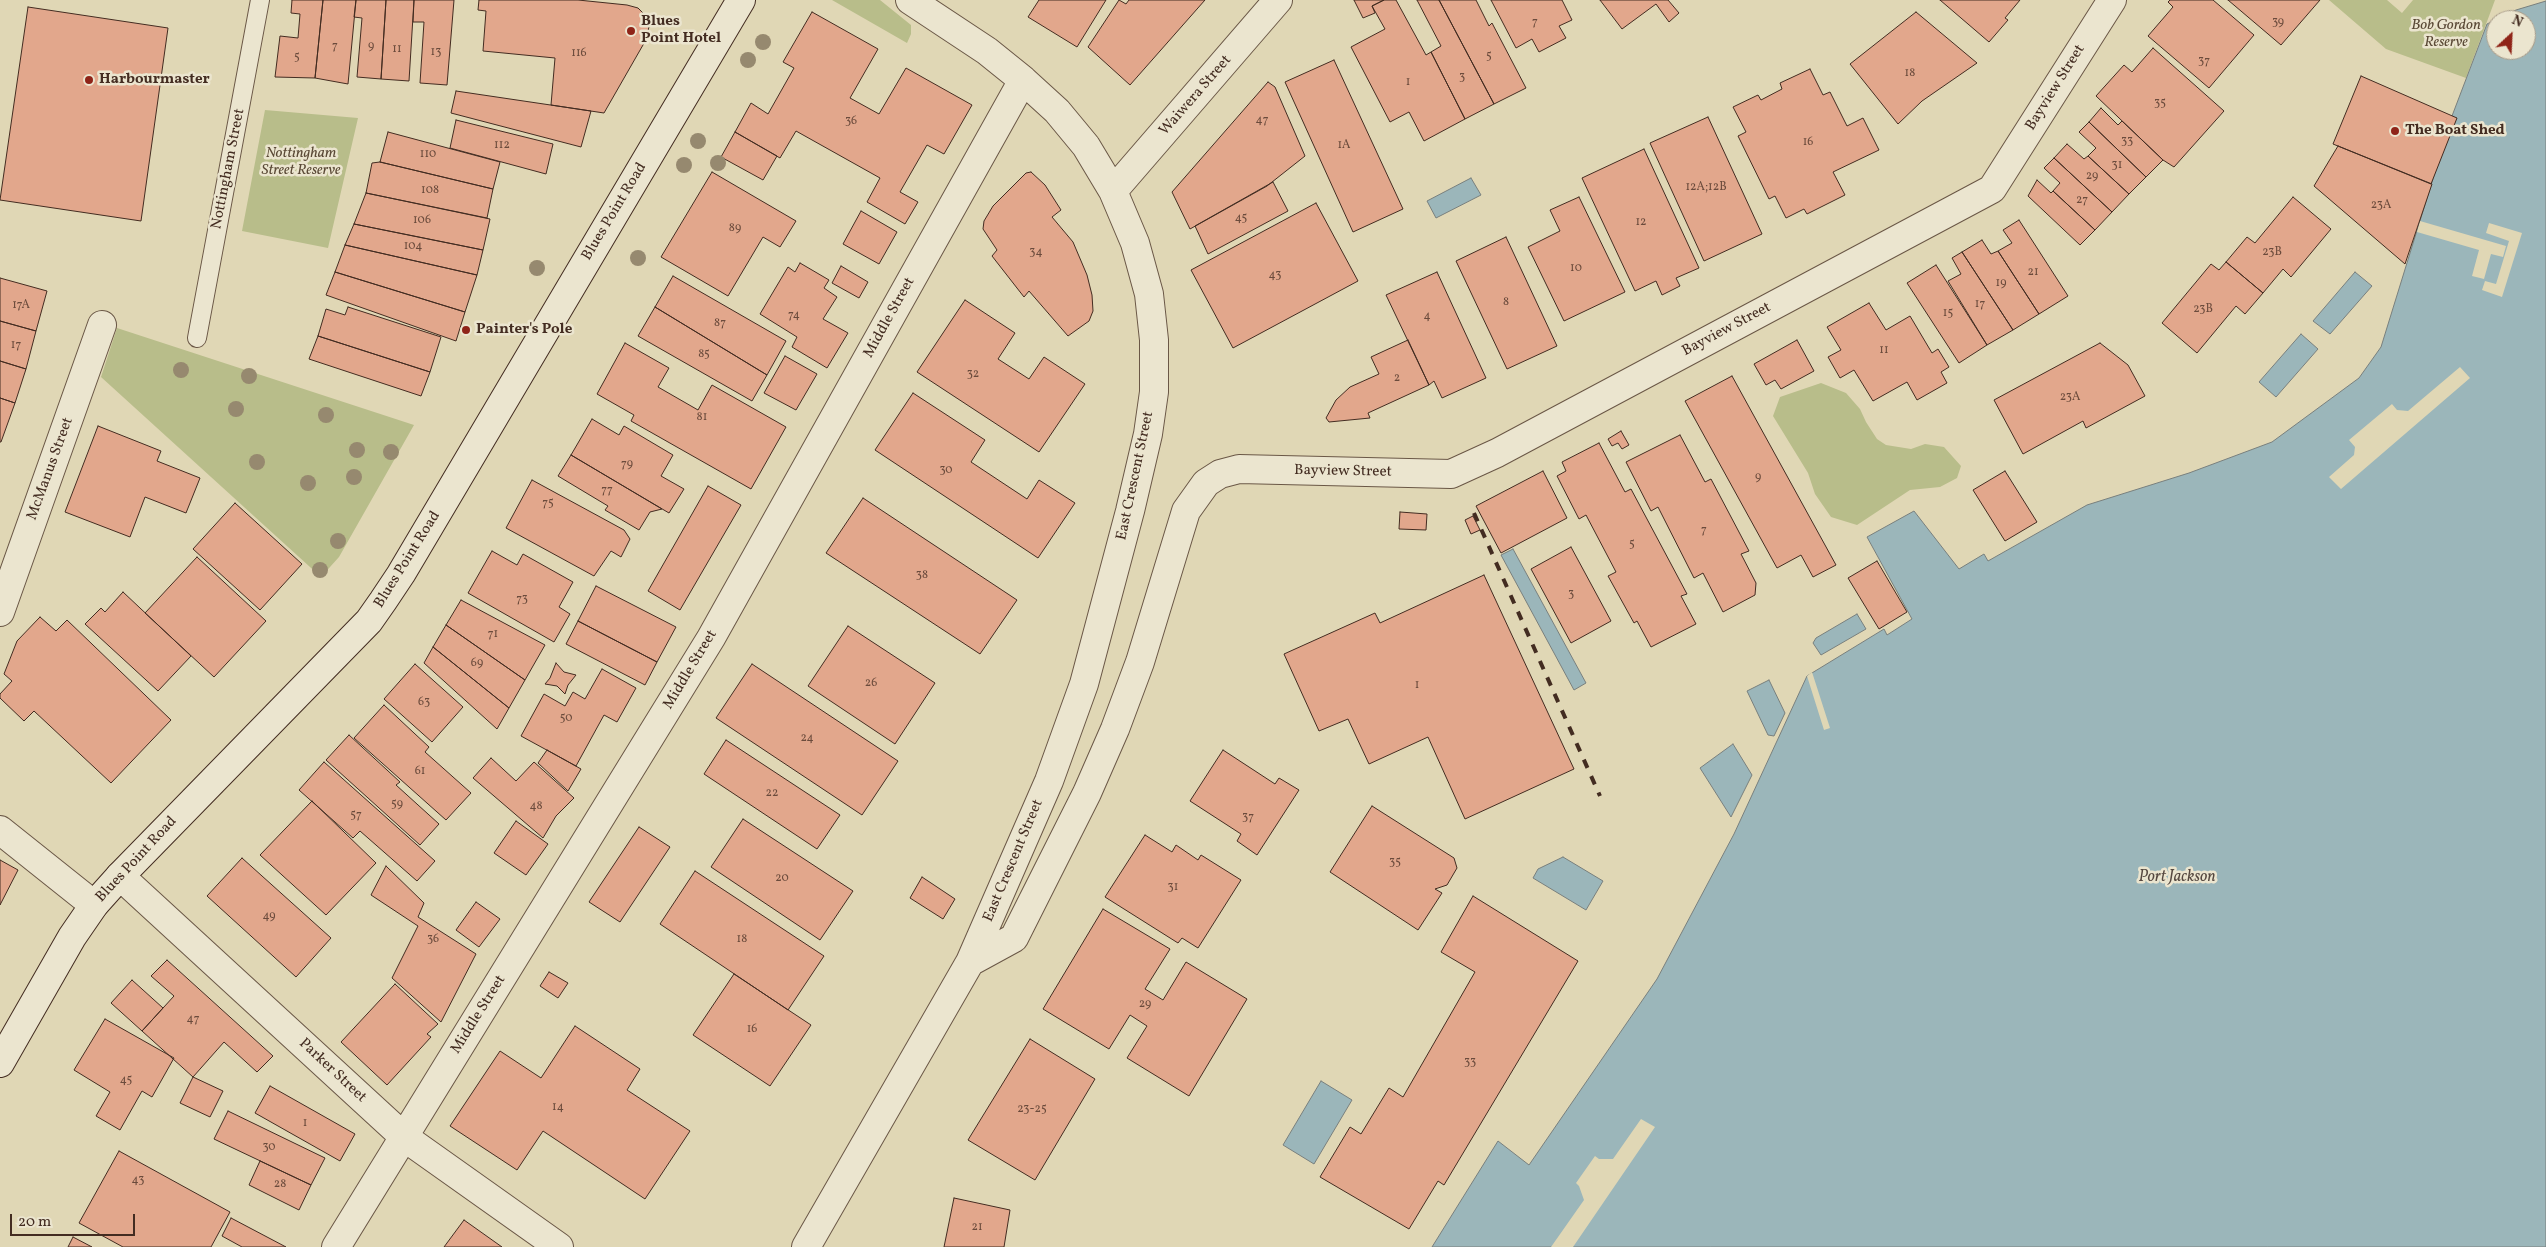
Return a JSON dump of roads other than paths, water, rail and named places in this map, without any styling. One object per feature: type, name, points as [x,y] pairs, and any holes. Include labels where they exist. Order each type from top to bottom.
[{"type":"street","name":"Blues Point Road","points":[[0,1063],[72,937],[94,905],[368,621],[402,574],[741,0]]},
{"type":"street","name":"East Crescent Street","points":[[806,1247],[970,962],[1067,736],[1084,684],[1148,434],[1154,392],[1154,340],[1149,294],[1135,243],[1113,191],[1086,146],[1057,112],[1024,80],[987,50],[910,0]]},
{"type":"street","name":"Waiwera Street","points":[[1113,191],[1278,0]]},
{"type":"street","name":"Bayview Street","points":[[1239,469],[1451,474],[1497,453],[1992,189],[2112,0]]},
{"type":"street","name":"Middle Street","points":[[336,1247],[712,638],[1024,80]]},
{"type":"street","name":"McManus Street","points":[[0,612],[102,325]]},
{"type":"street","name":"East Crescent Street","points":[[970,962],[1014,938],[1087,793],[1116,729],[1140,662],[1186,511],[1206,483],[1220,474],[1239,469]]},
{"type":"street","points":[[0,830],[94,905]]},
{"type":"street","name":"Parker Street","points":[[120,876],[404,1137],[559,1247]]},
{"type":"lane","name":"Nottingham Street","points":[[197,338],[260,0]]},
{"type":"water","name":"Port Jackson","points":[[2546,1],[2546,1247],[1432,1247],[1498,1141],[1529,1165],[1657,979],[1734,834],[1807,676],[1884,629],[1887,635],[1912,619],[1867,537],[1914,511],[1959,569],[1984,554],[1988,561],[2087,505],[2189,473],[2272,442],[2359,378],[2381,347],[2436,169],[2456,119],[2452,116],[2486,27],[2486,60],[2536,60],[2536,10],[2516,10]]},
{"type":"water","points":[[1471,178],[1481,195],[1436,218],[1427,201]]},
{"type":"water","points":[[2355,272],[2372,286],[2330,334],[2313,321]]},
{"type":"water","points":[[2301,334],[2318,349],[2276,397],[2259,382]]},
{"type":"water","points":[[1513,549],[1586,683],[1574,690],[1501,555]]},
{"type":"water","points":[[1857,614],[1866,629],[1821,655],[1813,643],[1816,638]]},
{"type":"water","points":[[1769,680],[1785,713],[1774,736],[1768,735],[1747,691]]},
{"type":"water","points":[[1733,744],[1752,775],[1731,817],[1700,768]]},
{"type":"water","points":[[1563,857],[1603,881],[1586,910],[1533,878],[1538,869]]},
{"type":"water","points":[[1321,1081],[1352,1100],[1314,1164],[1283,1145]]},
{"type":"railway","points":[[1474,513],[1600,796]]},
{"type":"place","name":"Blues Point Hotel","points":[[631,31]]},
{"type":"place","name":"Harbourmaster","points":[[89,80]]},
{"type":"place","name":"The Boat Shed","points":[[2395,131]]},
{"type":"place","name":"Painter's Pole","points":[[466,330]]},
{"type":"park label","name":"Bob Gordon Reserve","points":[[2446,34]]},
{"type":"park label","name":"Nottingham Street Reserve","points":[[301,162]]}]
